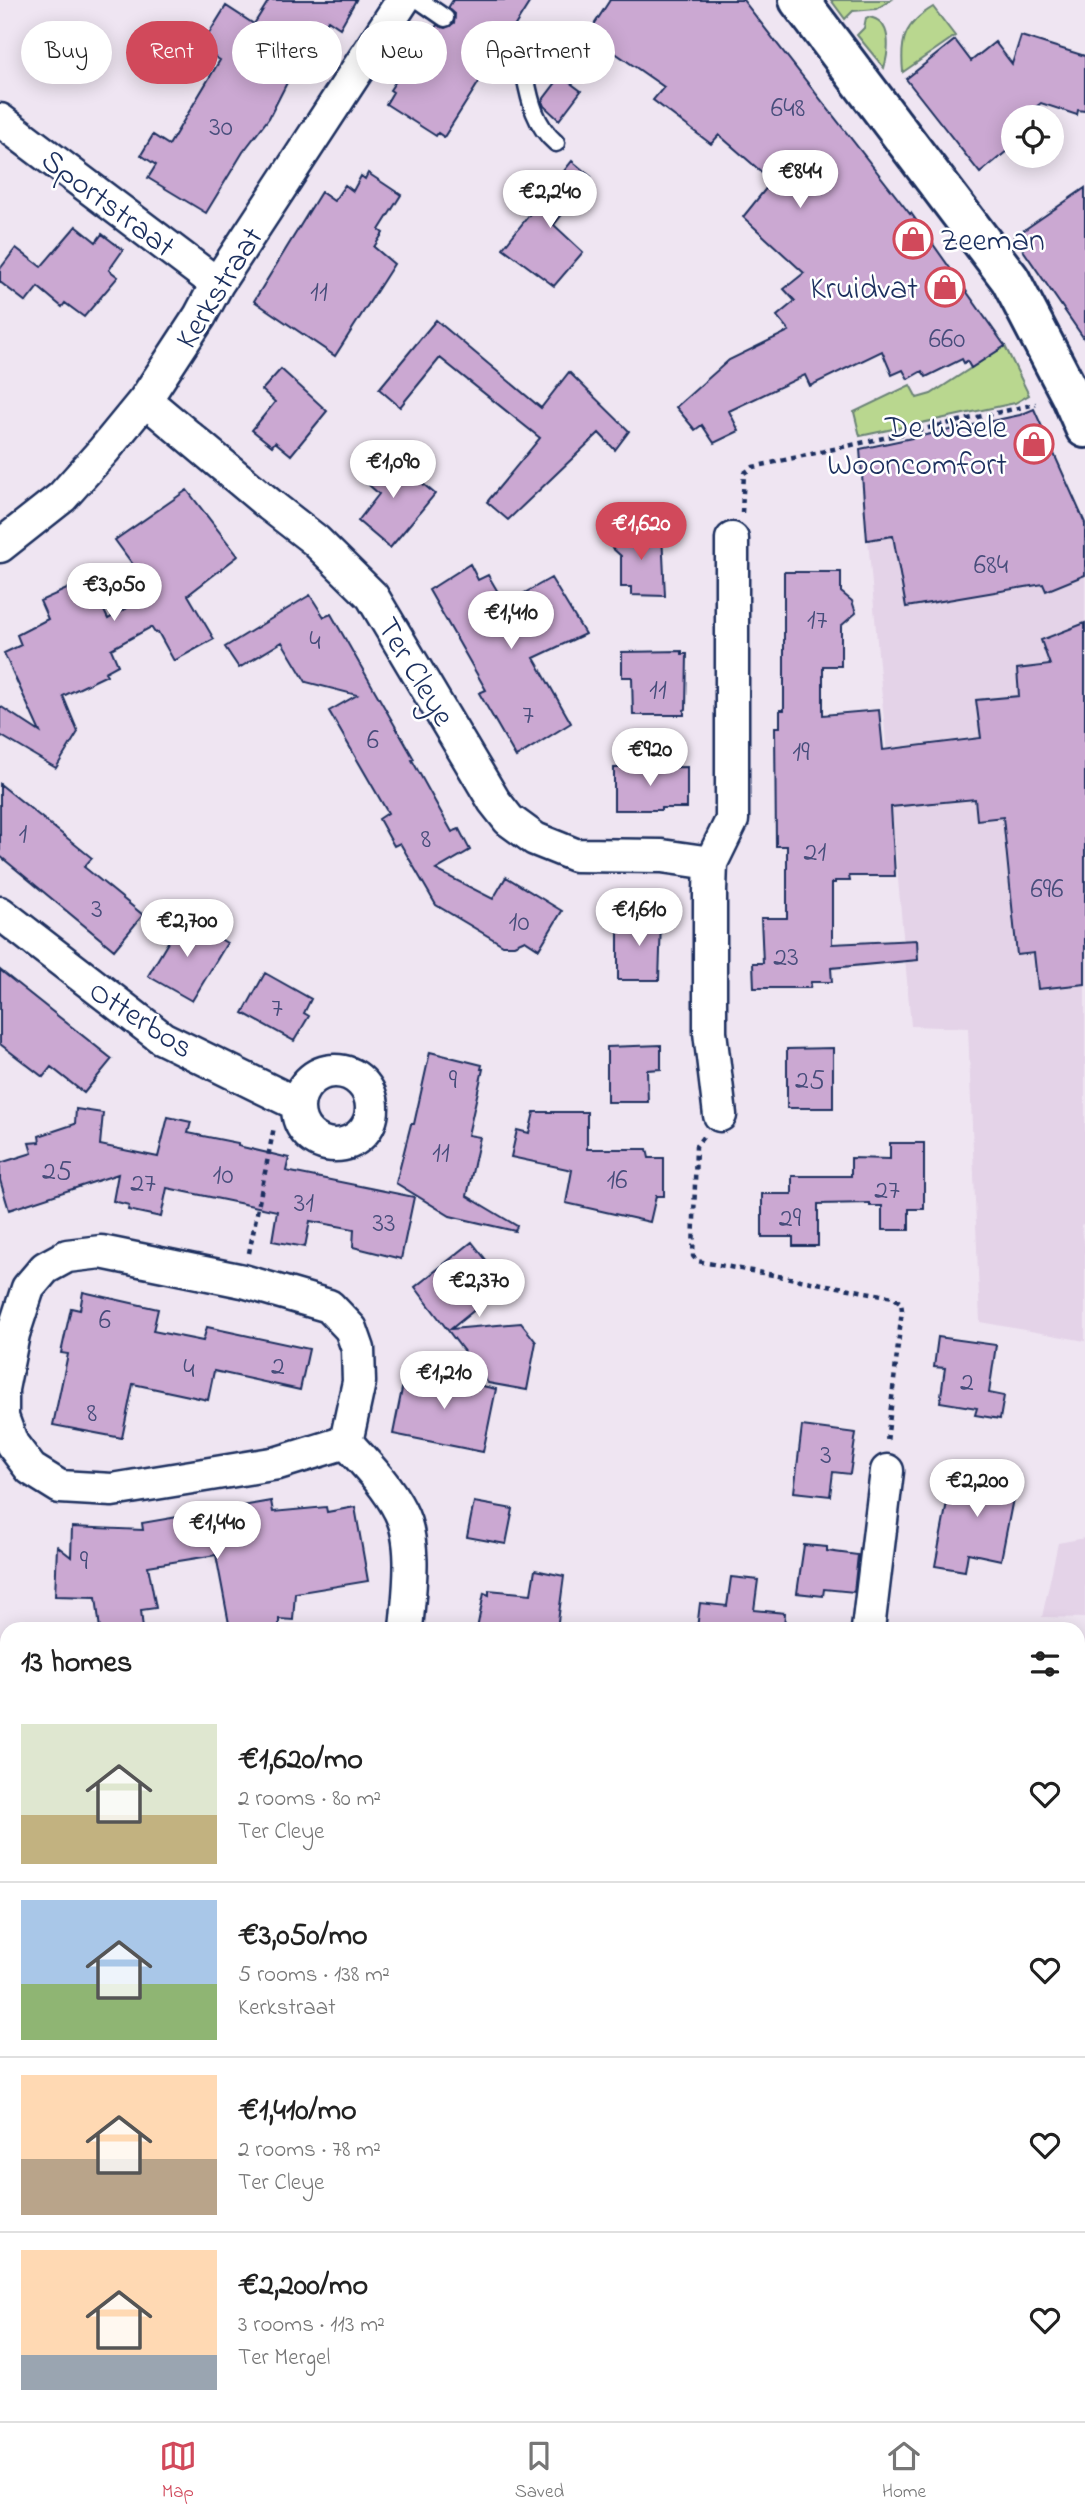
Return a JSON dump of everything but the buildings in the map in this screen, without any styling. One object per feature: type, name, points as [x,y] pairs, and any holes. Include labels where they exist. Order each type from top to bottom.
[{"type":"main road","points":[[799,0],[1010,279],[1078,412]]},
{"type":"street","name":"Kerkstraat","points":[[0,545],[62,497],[145,400],[403,0]]},
{"type":"street","name":"Sportstraat","points":[[0,120],[218,284]]},
{"type":"street","name":"Ter Cleye","points":[[145,400],[315,540],[372,596],[509,820],[535,839],[575,855],[662,856],[711,863]]},
{"type":"street","points":[[720,1115],[710,1032],[711,863],[732,820],[732,539]]},
{"type":"street","name":"Otterbos","points":[[0,913],[162,1038],[289,1100]]},
{"type":"street","points":[[101,1252],[243,1281],[329,1306],[351,1329],[358,1349],[359,1382],[346,1442],[278,1463],[112,1490],[60,1487],[31,1469],[12,1444],[2,1417],[2,1389],[13,1334],[28,1288],[45,1268],[67,1256],[101,1252]]},
{"type":"street","points":[[346,1442],[381,1482],[401,1512],[410,1549],[405,1622]]},
{"type":"street","points":[[869,1622],[887,1471]]},
{"type":"lane","points":[[419,0],[445,18]]},
{"type":"lane","points":[[526,84],[532,107],[544,133],[556,143]]},
{"type":"path","points":[[732,539],[742,516],[744,473],[753,467],[1078,412]]},
{"type":"path","points":[[243,1281],[289,1100]]},
{"type":"path","points":[[720,1115],[696,1146],[693,1256],[697,1261],[893,1297],[901,1303],[887,1442],[887,1471]]},
{"type":"shaded area","points":[[1034,409],[1085,523],[1085,1223],[1081,1225],[1085,1246],[1085,1341],[980,1322],[968,1028],[911,1026],[860,449],[1020,415]]},
{"type":"shaded area","points":[[1085,1538],[1085,1618],[1042,1617],[1058,1543]]},
{"type":"green space","points":[[831,0],[891,0],[876,9],[853,11],[845,19]]},
{"type":"green space","points":[[933,7],[955,36],[903,72],[902,51],[906,34],[923,13]]},
{"type":"green space","points":[[868,17],[876,19],[885,30],[888,45],[884,68],[857,35],[864,28]]},
{"type":"green space","points":[[1005,346],[1029,395],[1015,403],[860,436],[854,412],[910,385],[917,398],[931,394]]},
{"type":"place","name":"Zeeman","points":[[913,239]]},
{"type":"place","name":"Kruidvat","points":[[945,287]]},
{"type":"place","name":"De Waele Wooncomfort","points":[[1034,444]]}]
